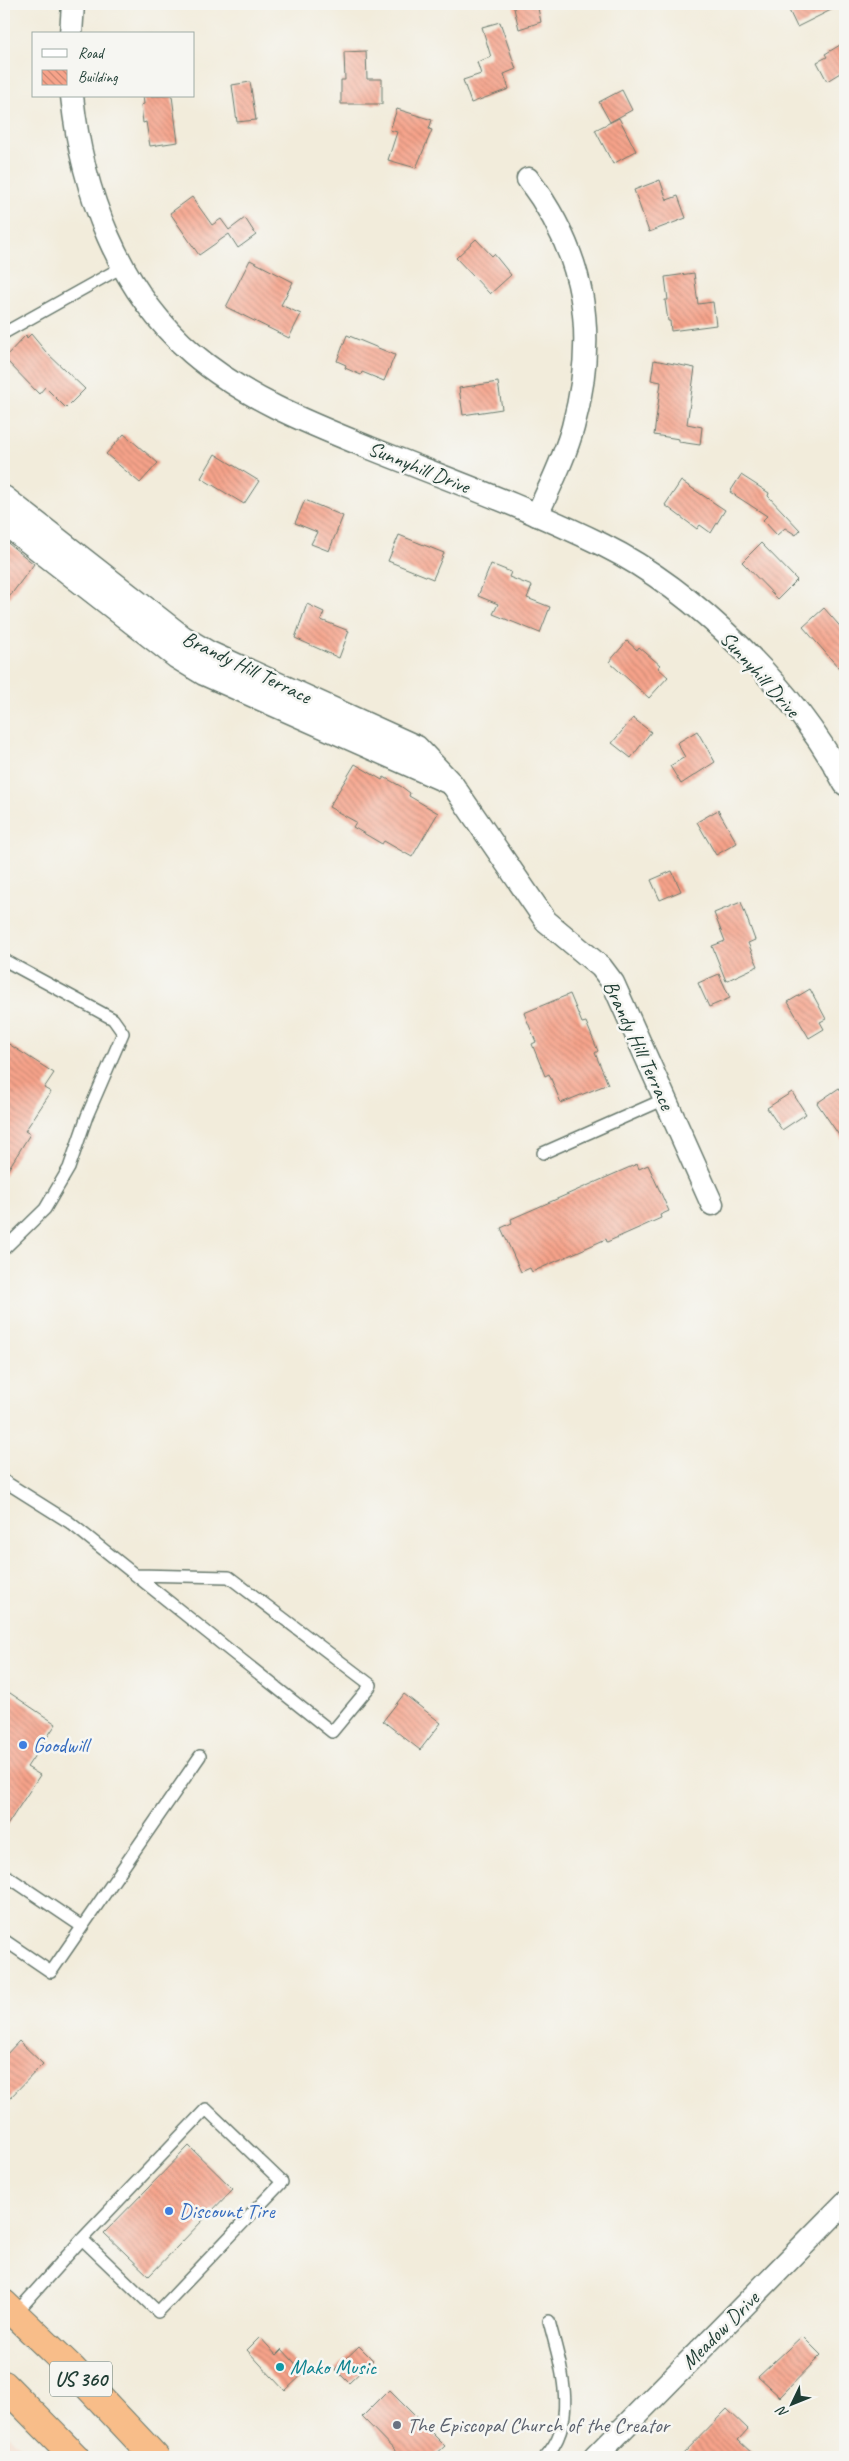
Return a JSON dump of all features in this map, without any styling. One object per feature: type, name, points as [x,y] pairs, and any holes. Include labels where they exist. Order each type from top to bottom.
[{"type":"highway","name":"US 360","points":[[9,2309],[72,2369],[155,2457]]},
{"type":"highway","name":"US 360","points":[[4,2385],[75,2457]]},
{"type":"street","points":[[71,32],[73,4]]},
{"type":"street","name":"Sunnyhill Drive","points":[[72,98],[76,132],[86,176],[101,220],[124,266],[143,298],[163,324],[191,352],[224,377],[254,395],[313,425],[537,515],[605,546],[664,582],[692,604],[736,644],[777,688],[822,746],[845,784]]},
{"type":"street","points":[[528,179],[552,213],[564,235],[576,267],[584,306],[585,348],[581,388],[573,427],[537,515]]},
{"type":"street","name":"Brandy Hill Terrace","points":[[4,496],[183,637],[208,652],[416,747],[452,784],[546,921],[601,967],[613,983],[712,1204]]},
{"type":"street","name":"Brandy Hill Terrace","points":[[4,523],[176,657],[204,674],[452,784]]},
{"type":"street","name":"Meadow Drive","points":[[595,2457],[845,2203]]},
{"type":"lane","points":[[4,333],[124,266]]},
{"type":"lane","points":[[4,960],[112,1019],[123,1032],[87,1116],[69,1168],[45,1209],[4,1249]]},
{"type":"lane","points":[[542,1153],[665,1099]]},
{"type":"lane","points":[[4,1481],[69,1522],[332,1732],[370,1685],[229,1576],[136,1575]]},
{"type":"lane","points":[[4,1940],[51,1972],[200,1756]]},
{"type":"lane","points":[[4,1874],[81,1926]]},
{"type":"lane","points":[[9,2309],[82,2239],[206,2109],[282,2182],[158,2312],[82,2239]]},
{"type":"lane","points":[[545,2457],[555,2443],[564,2413],[563,2378],[548,2321]]},
{"type":"shaded area","points":[[4,2431],[25,2450],[17,2457],[4,2457]]},
{"type":"building","points":[[513,4],[537,4],[541,22],[519,29]]},
{"type":"building","points":[[786,4],[843,4],[797,27]]},
{"type":"building","points":[[500,22],[516,69],[504,74],[509,89],[471,103],[463,80],[481,74],[477,62],[491,57],[482,27]]},
{"type":"building","points":[[845,42],[845,70],[827,81],[817,62],[827,57],[825,54]]},
{"type":"building","points":[[366,51],[367,79],[382,79],[382,104],[341,104],[341,80],[345,80],[344,52]]},
{"type":"building","points":[[250,82],[256,120],[237,122],[232,85]]},
{"type":"building","points":[[622,90],[632,110],[610,122],[599,102]]},
{"type":"building","points":[[143,98],[172,98],[178,142],[150,146],[146,122],[143,123],[141,105],[144,104]]},
{"type":"building","points":[[397,109],[432,120],[429,129],[432,130],[416,168],[388,160],[397,132],[390,130]]},
{"type":"building","points":[[619,118],[636,151],[613,164],[595,130]]},
{"type":"building","points":[[660,180],[667,200],[678,196],[686,218],[649,232],[634,190]]},
{"type":"building","points":[[192,197],[212,225],[221,219],[229,230],[245,218],[256,235],[238,248],[229,234],[199,255],[170,213]]},
{"type":"building","points":[[476,239],[492,256],[494,254],[511,275],[490,294],[456,258]]},
{"type":"building","points":[[250,260],[293,282],[281,305],[301,314],[289,338],[226,307]]},
{"type":"building","points":[[694,273],[698,304],[713,302],[716,325],[671,331],[665,300],[668,300],[665,277]]},
{"type":"building","points":[[31,334],[46,352],[85,389],[66,408],[45,387],[39,394],[4,358],[26,335],[27,338]]},
{"type":"building","points":[[347,335],[395,355],[384,381],[362,372],[361,375],[345,368],[346,365],[337,361]]},
{"type":"building","points":[[654,360],[695,368],[687,424],[702,427],[700,445],[679,442],[679,439],[654,435],[661,382],[651,380]]},
{"type":"building","points":[[498,382],[502,409],[463,415],[459,388]]},
{"type":"building","points":[[124,434],[158,463],[140,483],[106,454]]},
{"type":"building","points":[[215,454],[259,481],[244,504],[201,478]]},
{"type":"building","points":[[741,475],[769,493],[768,496],[800,530],[796,535],[785,528],[777,535],[763,520],[767,516],[730,492]]},
{"type":"building","points":[[681,481],[725,510],[711,533],[700,525],[697,529],[665,505]]},
{"type":"building","points":[[305,500],[343,516],[329,551],[311,544],[317,532],[295,523]]},
{"type":"building","points":[[399,535],[444,553],[433,579],[388,561]]},
{"type":"building","points":[[4,540],[34,564],[4,604]]},
{"type":"building","points":[[761,543],[797,580],[778,599],[742,562]]},
{"type":"building","points":[[491,564],[511,572],[509,577],[532,586],[527,598],[550,607],[540,633],[493,614],[498,604],[478,596]]},
{"type":"building","points":[[307,604],[324,612],[321,620],[349,631],[339,658],[295,638]]},
{"type":"building","points":[[824,608],[845,632],[845,675],[803,627]]},
{"type":"building","points":[[627,641],[637,650],[639,647],[660,665],[658,668],[668,677],[649,698],[609,662]]},
{"type":"building","points":[[633,718],[651,732],[631,758],[612,743]]},
{"type":"building","points":[[697,731],[715,762],[681,784],[670,766],[685,757],[677,743]]},
{"type":"building","points":[[355,764],[382,780],[384,777],[402,787],[410,793],[409,796],[438,813],[412,857],[384,841],[382,844],[353,827],[356,822],[329,807]]},
{"type":"building","points":[[718,810],[737,843],[716,855],[697,822]]},
{"type":"building","points":[[672,871],[681,891],[660,900],[651,880]]},
{"type":"building","points":[[741,902],[755,940],[748,943],[758,966],[726,981],[712,946],[725,941],[714,913]]},
{"type":"building","points":[[719,974],[730,998],[709,1007],[698,983]]},
{"type":"building","points":[[810,989],[826,1019],[820,1022],[824,1029],[809,1038],[788,1002]]},
{"type":"building","points":[[570,994],[582,1023],[586,1022],[598,1051],[595,1053],[608,1084],[561,1103],[549,1074],[545,1076],[532,1044],[536,1042],[524,1013]]},
{"type":"building","points":[[4,1041],[54,1073],[44,1088],[51,1092],[25,1131],[30,1134],[4,1176]]},
{"type":"building","points":[[839,1088],[845,1097],[845,1144],[817,1103]]},
{"type":"building","points":[[792,1092],[806,1114],[782,1130],[767,1108]]},
{"type":"building","points":[[637,1164],[639,1169],[648,1165],[669,1211],[660,1215],[661,1218],[607,1242],[606,1239],[532,1272],[530,1268],[521,1272],[501,1228],[512,1223],[511,1219]]},
{"type":"building","name":"Goodwill","points":[[4,1689],[56,1724],[27,1767],[40,1775],[4,1830]]},
{"type":"building","points":[[404,1694],[441,1723],[420,1750],[383,1721]]},
{"type":"building","points":[[19,2041],[43,2064],[4,2104],[4,2057]]},
{"type":"building","name":"Discount Tire","points":[[189,2146],[233,2189],[149,2276],[104,2233]]},
{"type":"building","points":[[802,2336],[821,2355],[780,2397],[758,2377]]},
{"type":"building","name":"Mako Music","points":[[260,2337],[276,2355],[282,2349],[304,2373],[285,2391],[247,2350]]},
{"type":"building","points":[[359,2346],[373,2360],[349,2383],[335,2369]]},
{"type":"building","name":"The Episcopal Church of the Creator","points":[[389,2390],[445,2446],[433,2457],[401,2457],[362,2417]]},
{"type":"building","points":[[727,2409],[748,2429],[738,2440],[756,2457],[680,2457]]},
{"type":"place","name":"Goodwill","points":[[23,1745]]},
{"type":"place","name":"Discount Tire","points":[[169,2211]]},
{"type":"place","name":"Mako Music","points":[[280,2367]]},
{"type":"place","name":"The Episcopal Church of the Creator","points":[[397,2425]]}]
